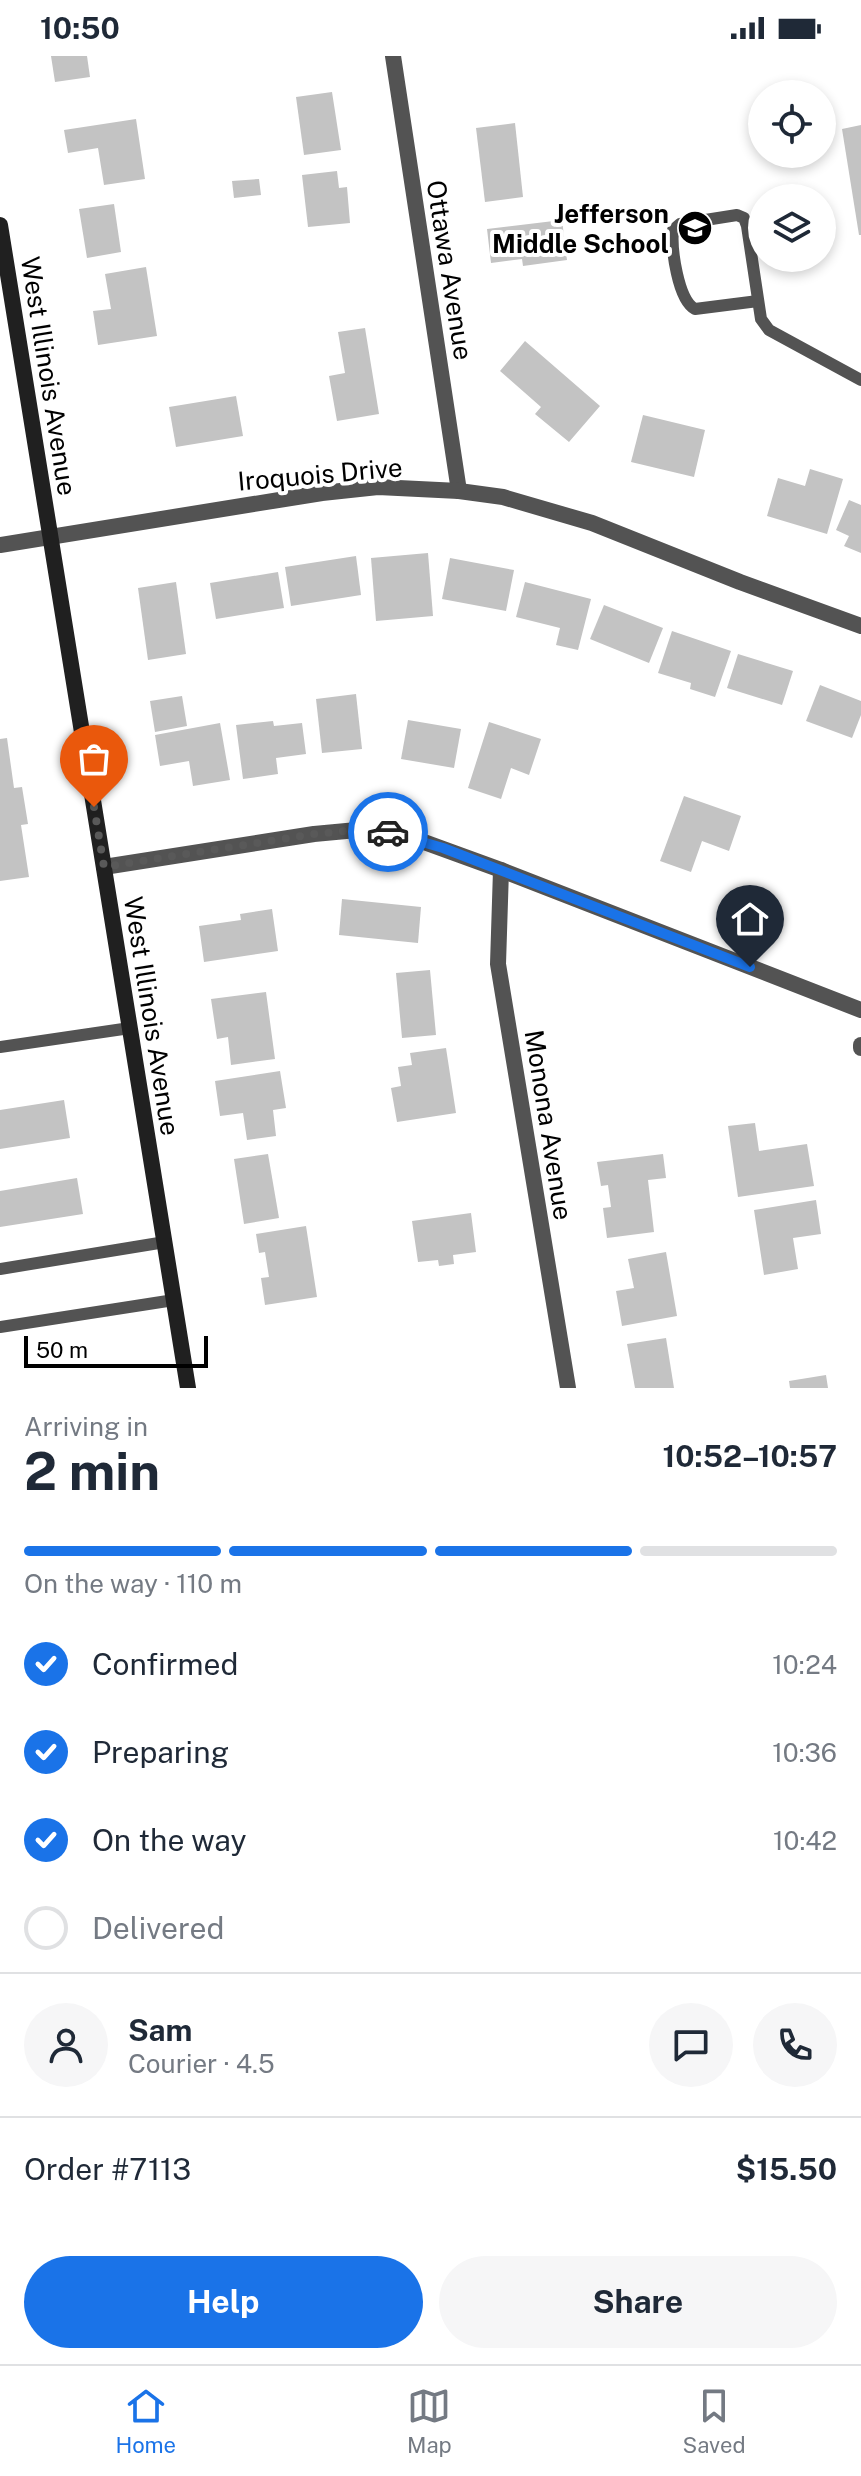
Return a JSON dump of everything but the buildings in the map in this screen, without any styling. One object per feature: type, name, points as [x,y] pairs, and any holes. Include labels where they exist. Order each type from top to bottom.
[{"type":"main road","name":"West Illinois Avenue","points":[[0,225],[188,1388]]},
{"type":"street","name":"Ottawa Avenue","points":[[393,56],[459,491]]},
{"type":"street","name":"Iroquois Drive","points":[[0,545],[322,493],[378,487],[459,491],[503,497],[592,523],[861,626]]},
{"type":"street","points":[[104,867],[314,834],[357,830],[385,832],[413,838],[501,870],[861,1010]]},
{"type":"street","name":"Monona Avenue","points":[[501,870],[498,964],[568,1388]]},
{"type":"lane","points":[[758,301],[695,309],[687,305],[672,240],[673,230],[680,224],[737,215],[744,218],[758,301],[761,319],[769,330],[861,380]]},
{"type":"lane","points":[[0,1047],[130,1028]]},
{"type":"lane","points":[[0,1269],[165,1242]]},
{"type":"lane","points":[[0,1327],[174,1300]]},
{"type":"way so far","points":[[94,807],[104,867],[314,834],[357,830],[388,832]]},
{"type":"place","name":"Jefferson Middle School","points":[[695,228]]},
{"type":"route","points":[[388,832],[443,848],[750,967]]}]
